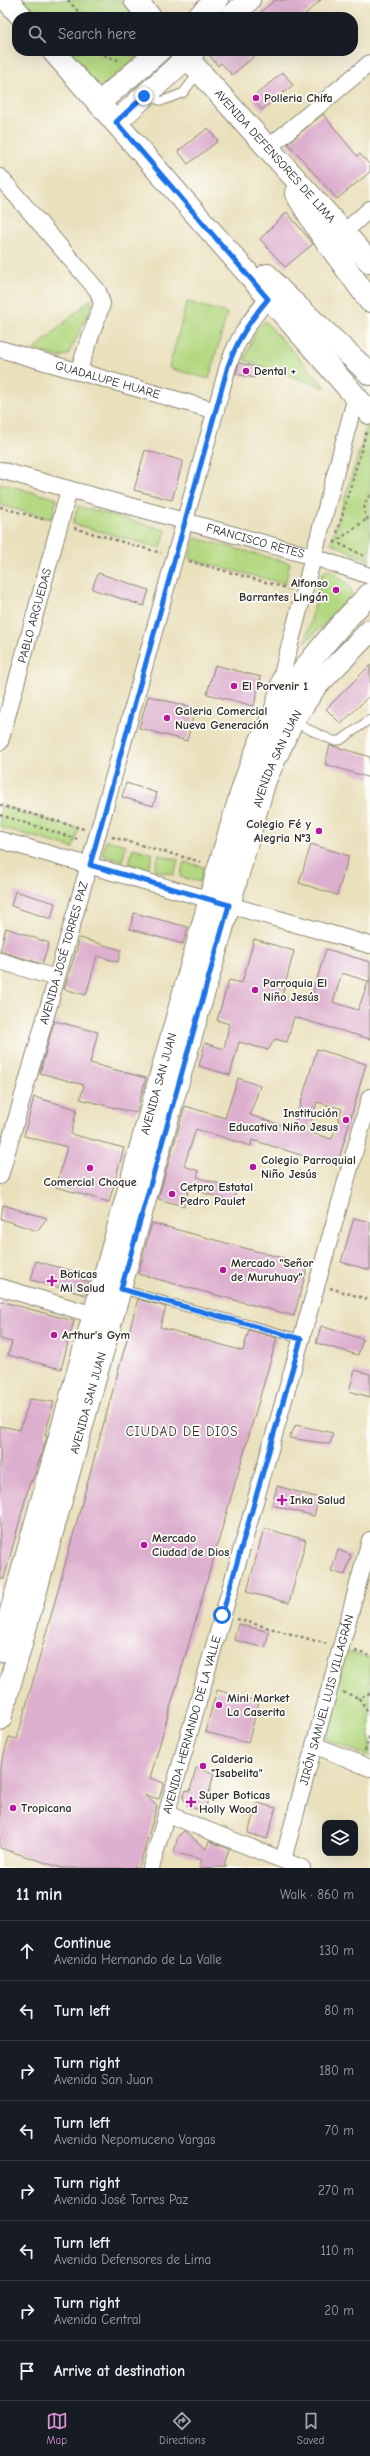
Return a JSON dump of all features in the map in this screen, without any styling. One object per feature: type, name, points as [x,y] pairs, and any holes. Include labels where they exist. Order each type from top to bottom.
[{"type":"main road","points":[[8,0],[18,12]]},
{"type":"main road","points":[[135,0],[146,12]]},
{"type":"main road","points":[[204,12],[217,0]]},
{"type":"main road","points":[[236,12],[249,0]]},
{"type":"main road","points":[[57,56],[268,299],[356,396],[369,419]]},
{"type":"main road","points":[[99,103],[154,56]]},
{"type":"main road","points":[[116,122],[144,96],[190,58]]},
{"type":"main road","name":"AVENIDA DEFENSORES DE LIMA","points":[[190,58],[370,262]]},
{"type":"main road","points":[[268,148],[319,231],[370,301]]},
{"type":"main road","points":[[159,172],[224,225],[282,292],[370,374]]},
{"type":"main road","name":"AVENIDA SAN JUAN","points":[[0,1719],[121,1289],[220,903],[252,764],[268,726],[309,663],[370,594]]},
{"type":"main road","name":"AVENIDA SAN JUAN","points":[[0,1651],[94,1315],[220,903],[265,780],[292,722],[315,687],[370,631]]},
{"type":"street","points":[[268,148],[370,63]]},
{"type":"street","points":[[0,177],[98,291],[102,304],[78,372]]},
{"type":"street","points":[[344,232],[370,209]]},
{"type":"street","name":"AVENIDA JOSÉ TORRES PAZ","points":[[0,1176],[56,978],[90,865],[185,521],[236,344],[247,324],[268,299]]},
{"type":"street","name":"GUADALUPE HUARE","points":[[3,347],[78,372],[216,411]]},
{"type":"street","points":[[268,726],[356,396]]},
{"type":"street","name":"FRANCISCO RETES","points":[[0,470],[314,557],[370,576]]},
{"type":"street","name":"PABLO ARGUEDAS","points":[[0,742],[69,490]]},
{"type":"street","points":[[0,840],[370,945]]},
{"type":"street","points":[[0,962],[56,978]]},
{"type":"street","name":"AVENIDA HERNANDO DE LA VALLE","points":[[152,1868],[222,1615],[370,1097]]},
{"type":"street","points":[[0,1287],[94,1315]]},
{"type":"street","name":"JIRÓN SAMUEL LUIS VILLAGRÁN","points":[[283,1860],[370,1540]]},
{"type":"street","points":[[314,1745],[370,1768]]},
{"type":"street","points":[[167,1814],[302,1868]]},
{"type":"lane","points":[[292,722],[334,740],[341,740],[369,720]]},
{"type":"lane","points":[[121,1289],[301,1339]]},
{"type":"path","points":[[68,0],[79,12]]},
{"type":"path","points":[[111,56],[125,62]]},
{"type":"path","points":[[334,543],[369,419]]},
{"type":"path","points":[[370,495],[364,507],[367,519],[370,522]]},
{"type":"path","points":[[0,507],[304,593]]},
{"type":"path","points":[[314,557],[367,519]]},
{"type":"path","points":[[334,543],[370,559]]},
{"type":"path","points":[[0,815],[80,840]]},
{"type":"path","points":[[316,1284],[370,1300]]},
{"type":"path","points":[[222,1615],[370,1656]]},
{"type":"path","points":[[370,1693],[359,1698],[370,1715]]},
{"type":"path","points":[[358,1749],[370,1754]]},
{"type":"green space","points":[[16,0],[121,0],[132,12],[27,12]]},
{"type":"green space","points":[[66,56],[138,56],[97,91]]},
{"type":"green space","points":[[91,299],[92,306],[68,355],[59,357],[34,350]]},
{"type":"green space","points":[[187,302],[227,313],[209,379],[169,368]]},
{"type":"green space","points":[[265,321],[326,388],[244,360],[257,329]]},
{"type":"green space","points":[[368,423],[370,425],[370,561],[331,543]]},
{"type":"green space","points":[[0,483],[57,499],[51,519],[0,505]]},
{"type":"green space","points":[[78,506],[166,530],[161,548],[73,524]]},
{"type":"green space","points":[[195,538],[290,563],[285,584],[189,559]]},
{"type":"green space","points":[[326,570],[330,570],[350,586],[352,595],[305,643],[323,573]]},
{"type":"green space","points":[[0,806],[79,829],[73,848],[0,827]]},
{"type":"green space","points":[[106,840],[126,845],[122,861],[102,855]]},
{"type":"green space","points":[[133,848],[153,854],[148,869],[129,864]]},
{"type":"green space","points":[[159,855],[178,860],[174,875],[154,870]]},
{"type":"green space","points":[[184,862],[204,867],[200,882],[180,877]]},
{"type":"green space","points":[[346,1651],[370,1658],[370,1757],[324,1738]]},
{"type":"building","points":[[275,0],[321,0],[308,12],[261,12]]},
{"type":"building","points":[[210,56],[255,56],[232,75],[221,63],[218,66]]},
{"type":"building","points":[[283,72],[293,85],[262,110],[252,98]]},
{"type":"building","points":[[323,114],[357,156],[360,154],[370,165],[370,172],[337,199],[288,143]]},
{"type":"building","points":[[208,128],[218,141],[188,164],[178,151]]},
{"type":"building","points":[[287,212],[313,244],[285,267],[260,239]]},
{"type":"building","name":"Dental +","points":[[239,363],[257,367],[255,378],[236,374]]},
{"type":"building","points":[[145,450],[183,461],[172,500],[134,490]]},
{"type":"building","points":[[98,573],[149,590],[144,606],[92,589]]},
{"type":"building","name":"El Porvenir 1","points":[[215,665],[261,677],[254,706],[207,694]]},
{"type":"building","points":[[370,665],[370,695],[341,724],[326,709]]},
{"type":"building","name":"Galeria Comercial Nueva Generación","points":[[148,696],[195,708],[187,741],[139,728]]},
{"type":"building","points":[[330,745],[370,757],[370,778],[325,764]]},
{"type":"building","points":[[126,783],[157,793],[153,806],[122,797]]},
{"type":"building","points":[[311,844],[349,856],[337,895],[299,883]]},
{"type":"building","points":[[15,891],[55,903],[51,919],[11,906]]},
{"type":"building","points":[[134,913],[188,927],[183,944],[130,929]]},
{"type":"building","points":[[6,928],[49,943],[42,964],[0,951]]},
{"type":"building","points":[[80,938],[121,950],[118,962],[97,956],[86,995],[64,989]]},
{"type":"building","points":[[254,939],[294,951],[282,996],[310,1002],[326,949],[370,962],[370,982],[370,1039],[294,1017],[287,1042],[275,1039],[268,1050],[239,1042],[230,1075],[199,1066],[205,1043],[224,1049],[229,1024],[217,1020],[229,980],[242,983]],"holes":[[[342,973],[370,982],[368,982],[358,1010],[333,1002]]]},
{"type":"building","points":[[54,1021],[98,1032],[90,1063],[146,1078],[136,1113],[80,1099],[84,1085],[40,1073]]},
{"type":"building","points":[[317,1049],[366,1064],[337,1166],[252,1140],[251,1146],[196,1129],[184,1166],[199,1171],[197,1177],[237,1189],[233,1202],[189,1188],[184,1206],[158,1199],[185,1106],[225,1118],[238,1078],[260,1086],[250,1115],[293,1129]],"holes":[[[317,1102],[342,1109],[332,1139],[308,1132]]]},
{"type":"building","points":[[34,1097],[77,1109],[71,1134],[124,1148],[109,1202],[56,1187],[67,1147],[24,1136]]},
{"type":"building","points":[[3,1205],[47,1218],[37,1231],[1,1219]]},
{"type":"building","points":[[354,1218],[370,1222],[370,1270],[341,1262]]},
{"type":"building","name":"Mercado \"Señor de Muruhuay\"","points":[[152,1223],[308,1265],[294,1316],[138,1274]]},
{"type":"building","points":[[36,1261],[79,1273],[77,1278],[89,1282],[86,1295],[31,1280]]},
{"type":"building","name":"Mercado Ciudad de Dios","points":[[138,1299],[166,1307],[160,1327],[243,1351],[249,1330],[277,1338],[150,1778],[164,1783],[159,1799],[145,1795],[157,1806],[139,1868],[62,1868],[0,1848],[0,1768],[9,1737],[17,1739]]},
{"type":"building","points":[[0,1301],[74,1321],[61,1369],[8,1355],[12,1342],[0,1339]]},
{"type":"building","points":[[321,1326],[363,1339],[358,1355],[316,1343]]},
{"type":"building","points":[[355,1370],[370,1374],[370,1397],[349,1391]]},
{"type":"building","points":[[30,1399],[54,1402],[45,1435],[47,1438],[32,1482],[30,1482],[4,1579],[0,1579],[0,1426],[20,1430]]},
{"type":"building","points":[[296,1425],[333,1433],[330,1444],[289,1438]]},
{"type":"building","points":[[277,1486],[319,1498],[314,1516],[272,1505]]},
{"type":"building","points":[[264,1528],[306,1540],[289,1603],[247,1592]]},
{"type":"building","points":[[338,1550],[351,1555],[345,1575],[331,1571]]},
{"type":"building","points":[[238,1624],[269,1632],[265,1648],[234,1640]]},
{"type":"building","points":[[217,1690],[259,1702],[248,1743],[205,1732]]},
{"type":"building","points":[[196,1768],[214,1773],[205,1811],[189,1807],[183,1798],[186,1790],[190,1791]]},
{"type":"building","points":[[257,1803],[276,1808],[267,1839],[248,1833]]},
{"type":"building","points":[[184,1831],[206,1849],[209,1841],[229,1849],[224,1865],[227,1867],[199,1868],[202,1860],[174,1852],[178,1836]]},
{"type":"place","name":"Polleria Chifa","points":[[256,98]]},
{"type":"place","name":"Dental +","points":[[246,371]]},
{"type":"place","name":"Alfonso Barrantes Lingán","points":[[336,590]]},
{"type":"place","name":"El Porvenir 1","points":[[234,686]]},
{"type":"place","name":"Galeria Comercial Nueva Generación","points":[[167,718]]},
{"type":"place","name":"Colegio Fé y Alegria N°3","points":[[319,831]]},
{"type":"place","name":"Parroquia El Niño Jesús","points":[[255,990]]},
{"type":"place","name":"Institución Educativa Niño Jesus","points":[[346,1120]]},
{"type":"place","name":"Colegio Parroquial Niño Jesús","points":[[253,1167]]},
{"type":"place","name":"Comercial Choque","points":[[90,1168]]},
{"type":"place","name":"Cetpro Estatal Pedro Paulet","points":[[172,1194]]},
{"type":"place","name":"Mercado \"Señor de Muruhuay\"","points":[[223,1270]]},
{"type":"place","name":"Boticas Mi Salud","points":[[52,1281]]},
{"type":"place","name":"Arthur's Gym","points":[[54,1335]]},
{"type":"place","name":"Inka Salud","points":[[282,1500]]},
{"type":"place","name":"Mercado Ciudad de Dios","points":[[144,1545]]},
{"type":"place","name":"Mini Market La Caserita","points":[[219,1705]]},
{"type":"place","name":"Calderia \"Isabelita\"","points":[[203,1766]]},
{"type":"place","name":"Super Boticas Holly Wood","points":[[191,1802]]},
{"type":"place","name":"Tropicana","points":[[13,1808]]},
{"type":"district","name":"CIUDAD DE DIOS","points":[[182,1431]]},
{"type":"route","points":[[144,96],[116,122],[268,299],[247,324],[236,344],[228,366],[90,865],[229,905],[174,1095],[121,1289],[301,1339],[222,1615]]}]
